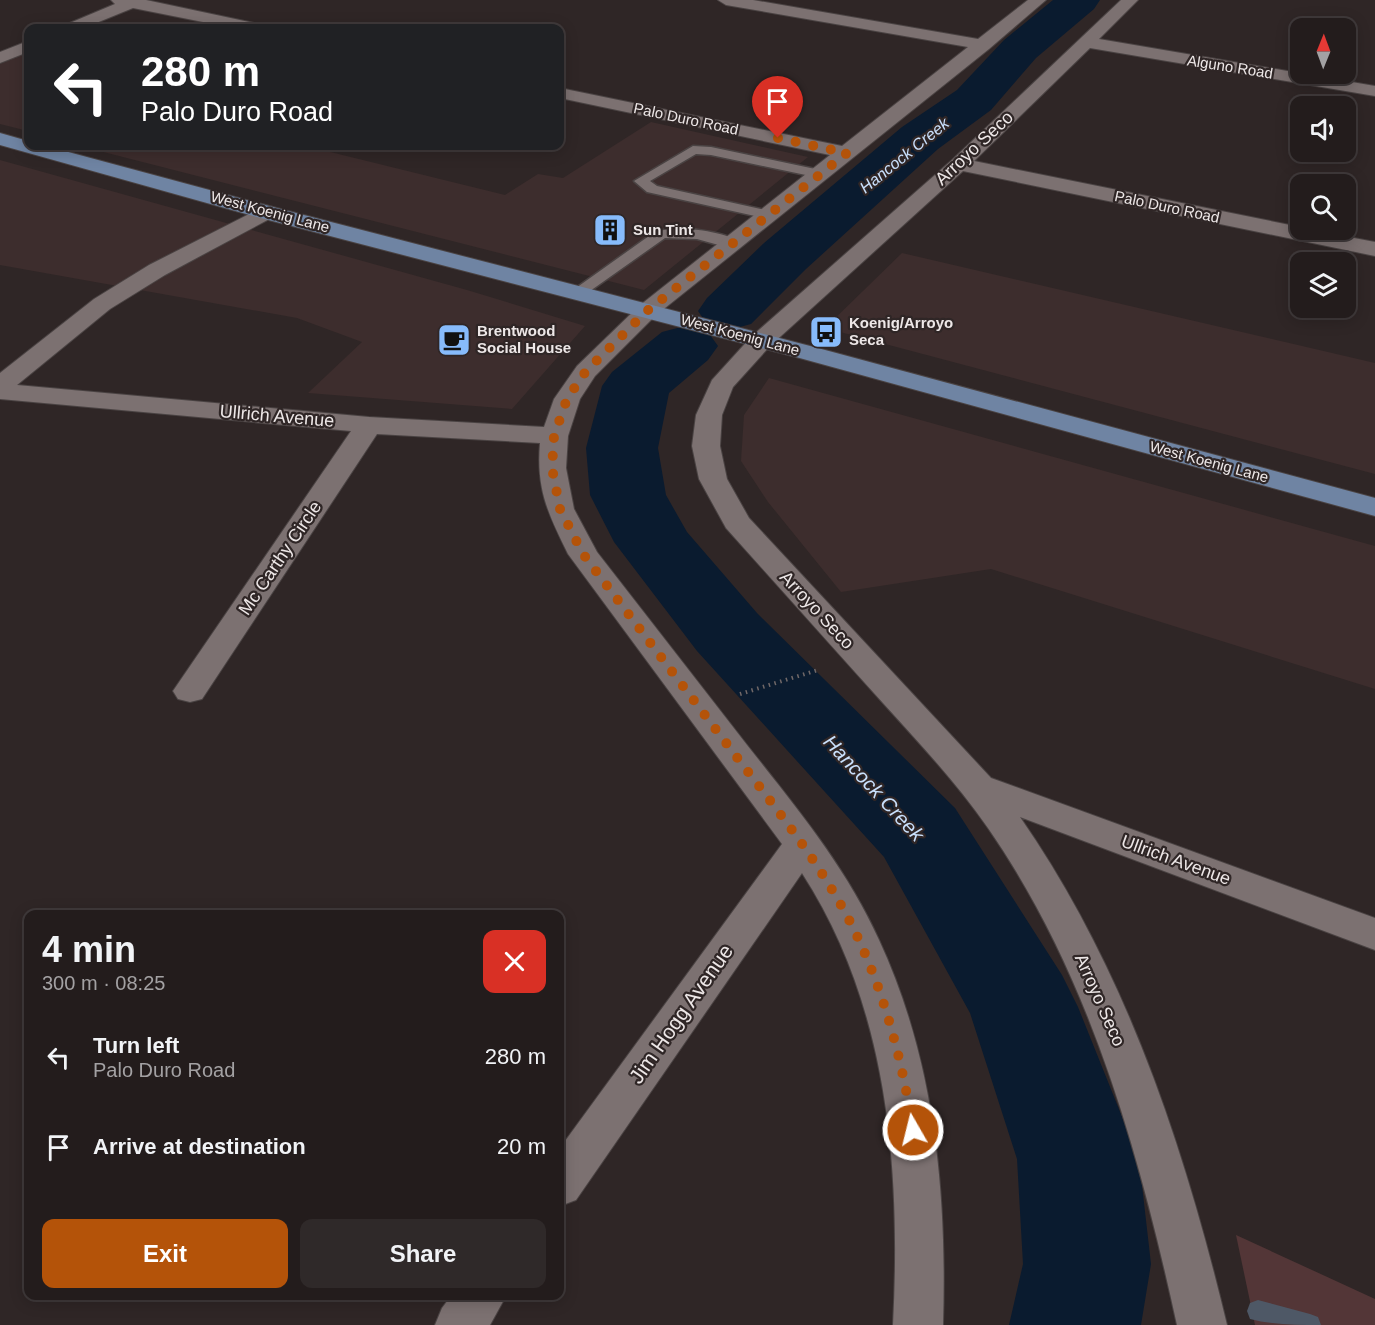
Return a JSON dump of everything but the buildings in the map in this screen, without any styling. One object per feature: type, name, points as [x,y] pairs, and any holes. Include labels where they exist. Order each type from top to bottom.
[{"type":"main road","name":"West Koenig Lane","points":[[0,139],[24,146]]},
{"type":"main road","name":"West Koenig Lane","points":[[40,150],[1375,507]]},
{"type":"street","points":[[726,0],[983,45]]},
{"type":"street","points":[[918,1325],[922,1270],[918,1167],[908,1094],[890,1023],[858,939],[838,900],[803,843],[583,554],[560,509],[552,468],[554,436],[567,399],[586,371],[647,311],[1038,0]]},
{"type":"street","name":"Arroyo Seco","points":[[1130,0],[959,164],[761,341],[721,385],[709,415],[706,446],[713,479],[736,522],[977,787],[1019,846],[1054,904],[1088,970],[1120,1042],[1143,1103],[1165,1172],[1202,1325]]},
{"type":"street","points":[[80,24],[129,1],[235,24]]},
{"type":"street","name":"Alguno Road","points":[[1085,42],[1375,91]]},
{"type":"street","points":[[0,58],[24,48]]},
{"type":"street","name":"Palo Duro Road","points":[[564,94],[847,153]]},
{"type":"street","name":"Palo Duro Road","points":[[959,164],[1375,249]]},
{"type":"street","points":[[0,386],[102,304],[157,270],[266,212]]},
{"type":"street","name":"Ullrich Avenue","points":[[0,391],[369,425],[554,436]]},
{"type":"street","name":"Mc Carthy Circle","points":[[190,691],[369,425]]},
{"type":"street","name":"Ullrich Avenue","points":[[977,787],[1375,934]]},
{"type":"street","name":"Jim Hogg Avenue","points":[[564,1179],[803,843]]},
{"type":"street","points":[[460,1325],[478,1300]]},
{"type":"lane","points":[[769,215],[652,189],[641,181],[693,150],[711,151],[820,174]]},
{"type":"lane","points":[[578,293],[661,234],[678,231],[701,234],[733,244]]},
{"type":"path","points":[[741,693],[810,672]]},
{"type":"shaded area","points":[[24,53],[24,130],[0,124],[0,64]]},
{"type":"shaded area","points":[[651,122],[808,157],[644,290],[96,150],[322,150],[505,195],[538,174],[563,178]]},
{"type":"shaded area","points":[[0,160],[467,290],[585,326],[512,409],[308,393],[362,342],[297,318],[0,265]]},
{"type":"shaded area","points":[[902,253],[1375,363],[1375,474],[825,328]]},
{"type":"shaded area","points":[[769,378],[1375,546],[1375,689],[991,569],[841,592],[768,502],[741,461],[744,415]]},
{"type":"shaded area","points":[[1236,1235],[1375,1299],[1375,1325],[1255,1325]]},
{"type":"waterway","name":"Hancock Creek","points":[[729,311],[785,256],[920,138],[974,100],[1020,49],[1079,0]]},
{"type":"waterway","name":"Hancock Creek","points":[[685,346],[636,386],[622,448],[628,495],[653,542],[727,632],[920,833],[1023,1007],[1078,1159],[1087,1264],[1075,1325]]},
{"type":"waterway","points":[[1087,1264],[1132,1277]]},
{"type":"waterway","points":[[1258,1311],[1310,1325]]},
{"type":"place","name":"Sun Tint","points":[[610,230]]},
{"type":"place","name":"Koenig/Arroyo Seca","points":[[826,332]]},
{"type":"place","name":"Brentwood Social House","points":[[454,340]]},
{"type":"route","points":[[778,138],[847,153],[647,311],[609,346],[586,371],[567,399],[554,436],[552,468],[560,509],[583,554],[803,843],[838,900],[858,939],[893,1033],[908,1094],[913,1130]]}]
